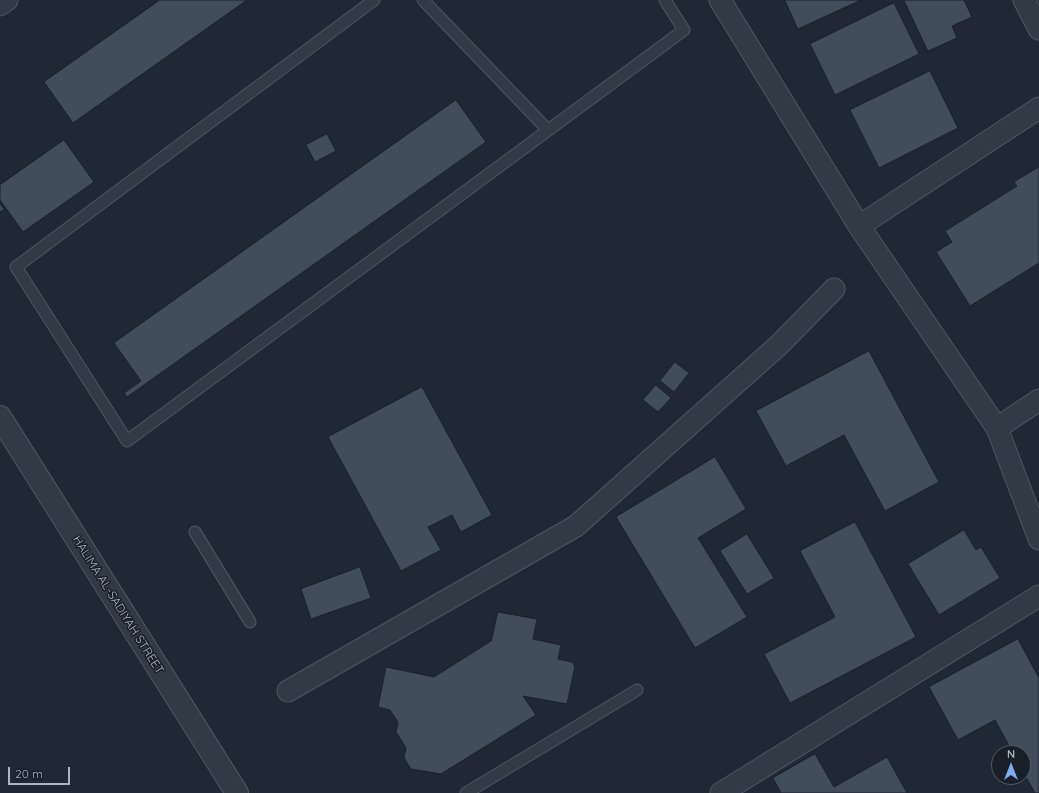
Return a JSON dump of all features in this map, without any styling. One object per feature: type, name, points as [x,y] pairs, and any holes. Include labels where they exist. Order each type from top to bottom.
[{"type":"street","points":[[0,5],[7,0]]},
{"type":"street","points":[[720,0],[859,226],[997,428],[1039,539]]},
{"type":"street","points":[[1024,0],[1039,29]]},
{"type":"street","points":[[859,226],[1039,108]]},
{"type":"street","points":[[288,691],[576,526],[779,345],[834,289]]},
{"type":"street","points":[[997,428],[1039,400]]},
{"type":"street","name":"HALIMA AL-SADIYAH STREET","points":[[0,417],[237,793]]},
{"type":"street","points":[[721,793],[1039,596]]},
{"type":"lane","points":[[374,0],[16,267],[127,441],[684,30],[665,0]]},
{"type":"lane","points":[[423,0],[548,130]]},
{"type":"lane","points":[[195,532],[250,622]]},
{"type":"lane","points":[[466,793],[637,690]]},
{"type":"building","points":[[160,0],[247,0],[73,123],[44,82]]},
{"type":"building","points":[[785,0],[861,0],[798,29]]},
{"type":"building","points":[[904,0],[964,0],[972,17],[952,26],[957,38],[928,51]]},
{"type":"building","points":[[894,3],[919,54],[835,95],[810,44]]},
{"type":"building","points":[[930,71],[958,128],[879,168],[850,110]]},
{"type":"building","points":[[456,100],[486,142],[127,397],[124,393],[141,381],[114,343]]},
{"type":"building","points":[[327,134],[336,151],[315,162],[306,145]]},
{"type":"building","points":[[64,140],[94,182],[23,232],[0,200],[0,185]]},
{"type":"building","points":[[1039,167],[1039,263],[970,306],[936,252],[952,242],[945,231],[1017,186],[1014,182]]},
{"type":"building","points":[[0,202],[4,210],[0,212]]},
{"type":"building","points":[[869,351],[939,482],[885,511],[844,435],[786,466],[756,411]]},
{"type":"building","points":[[675,362],[689,373],[674,392],[660,381]]},
{"type":"building","points":[[656,385],[671,398],[658,412],[643,400]]},
{"type":"building","points":[[422,387],[492,515],[461,532],[452,515],[428,527],[441,550],[401,571],[328,437]]},
{"type":"building","points":[[715,457],[746,509],[698,538],[747,617],[695,648],[616,517]]},
{"type":"building","points":[[855,522],[916,637],[790,703],[764,654],[835,617],[800,551]]},
{"type":"building","points":[[964,530],[976,550],[981,547],[1000,578],[939,615],[908,564]]},
{"type":"building","points":[[747,534],[774,578],[747,594],[720,551]]},
{"type":"building","points":[[360,567],[371,598],[311,619],[301,589]]},
{"type":"building","points":[[498,612],[537,619],[533,639],[561,645],[558,659],[572,662],[575,666],[567,704],[523,696],[536,715],[441,774],[411,769],[404,758],[406,748],[396,732],[398,722],[390,710],[378,707],[386,667],[434,677],[491,641]]},
{"type":"building","points":[[1018,639],[1039,678],[1039,793],[1035,793],[1030,785],[1031,745],[1009,745],[995,720],[958,740],[929,687]]},
{"type":"building","points":[[815,754],[834,787],[887,757],[907,793],[781,793],[773,778]]}]
